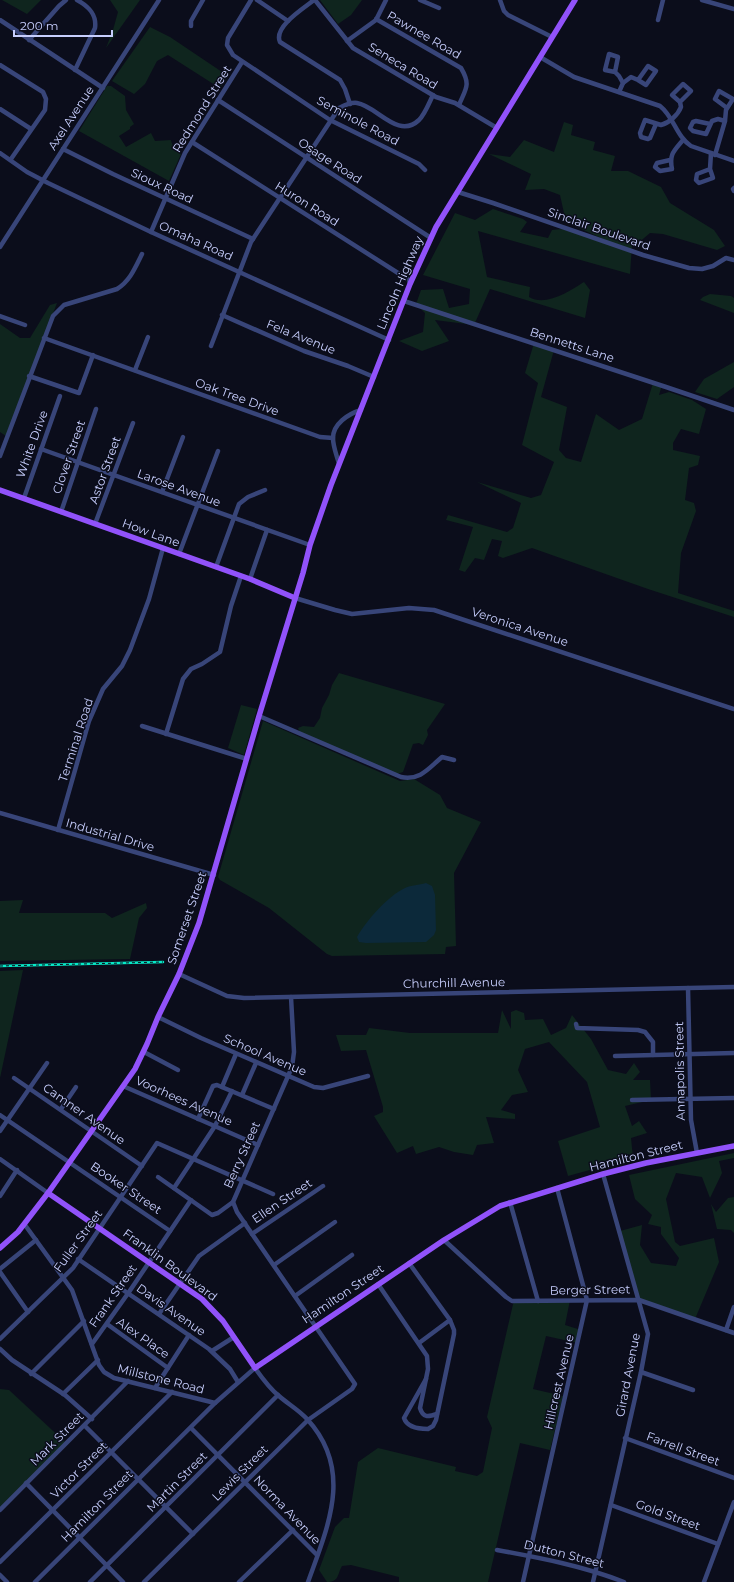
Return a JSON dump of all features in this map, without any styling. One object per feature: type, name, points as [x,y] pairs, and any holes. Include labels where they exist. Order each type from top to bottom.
[{"type":"main road","name":"Lincoln Highway","points":[[295,598],[310,545],[339,464],[410,284],[431,238],[575,0]]},
{"type":"main road","name":"How Lane","points":[[0,490],[241,576],[295,598]]},
{"type":"main road","name":"Somerset Street","points":[[0,1248],[25,1225],[135,1069],[144,1052],[158,1017],[180,974],[200,923],[259,716],[295,598]]},
{"type":"main road","name":"Hamilton Street","points":[[255,1368],[444,1240],[491,1211],[510,1202],[603,1174],[734,1146]]},
{"type":"main road","name":"Franklin Boulevard","points":[[48,1193],[202,1299],[216,1313],[255,1368]]},
{"type":"street","points":[[29,40],[66,0]]},
{"type":"street","points":[[75,70],[95,28],[96,21],[87,5],[77,0]]},
{"type":"street","name":"Axel Avenue","points":[[0,248],[159,0]]},
{"type":"street","points":[[191,26],[191,21],[203,0]]},
{"type":"street","name":"Seminole Road","points":[[251,0],[232,30],[227,42],[230,51],[242,62],[330,120],[419,164],[425,170]]},
{"type":"street","points":[[257,0],[288,21]]},
{"type":"street","points":[[314,0],[288,21],[278,38],[280,42],[340,80],[350,104]]},
{"type":"street","name":"Seneca Road","points":[[314,0],[353,48],[433,95],[459,105],[497,128]]},
{"type":"street","points":[[347,41],[376,19],[386,0]]},
{"type":"street","points":[[420,0],[439,8]]},
{"type":"street","points":[[500,0],[508,15],[552,37]]},
{"type":"street","points":[[658,20],[663,0]]},
{"type":"street","points":[[702,0],[734,9]]},
{"type":"street","name":"Pawnee Road","points":[[376,19],[461,68],[467,80],[459,105]]},
{"type":"street","points":[[0,20],[103,88]]},
{"type":"street","points":[[540,57],[574,77],[660,106],[664,109],[683,140],[691,146],[734,161]]},
{"type":"street","name":"Redmond Street","points":[[151,232],[185,152],[242,62]]},
{"type":"street","points":[[0,65],[43,92],[46,99],[45,110],[10,160]]},
{"type":"street","points":[[615,72],[623,83]]},
{"type":"street","points":[[619,92],[623,83],[631,77],[638,80]]},
{"type":"street","points":[[210,346],[253,239],[339,108],[357,103],[365,106],[394,125],[410,125],[418,121],[433,95]]},
{"type":"street","name":"Osage Road","points":[[218,100],[431,238]]},
{"type":"street","points":[[656,124],[660,125],[671,120],[681,108],[680,102]]},
{"type":"street","points":[[710,169],[713,154],[725,121],[727,108]]},
{"type":"street","points":[[0,109],[31,129]]},
{"type":"street","points":[[710,124],[712,121],[718,119],[725,121]]},
{"type":"street","points":[[670,160],[671,154],[683,140]]},
{"type":"street","name":"Huron Road","points":[[192,142],[409,280],[410,284]]},
{"type":"street","name":"Sioux Road","points":[[63,149],[253,239]]},
{"type":"street","name":"Omaha Road","points":[[0,153],[27,172],[43,180],[151,232],[240,271],[388,340]]},
{"type":"street","name":"Sinclair Boulevard","points":[[458,192],[636,252],[689,268],[702,269],[713,266],[726,258],[734,260]]},
{"type":"street","points":[[0,456],[52,316],[64,305],[117,289],[123,285],[132,273],[142,254]]},
{"type":"street","name":"Bennetts Lane","points":[[404,301],[666,386],[734,410]]},
{"type":"street","name":"Fela Avenue","points":[[222,315],[304,351],[348,366],[374,377]]},
{"type":"street","points":[[0,316],[26,325]]},
{"type":"street","points":[[135,370],[148,337]]},
{"type":"street","name":"Oak Tree Drive","points":[[44,338],[320,437],[333,438]]},
{"type":"street","points":[[29,376],[79,393],[93,356]]},
{"type":"street","name":"White Drive","points":[[24,498],[60,396]]},
{"type":"street","name":"Clover Street","points":[[61,512],[96,409]]},
{"type":"street","points":[[339,464],[333,438],[336,427],[341,421],[354,412],[361,410]]},
{"type":"street","name":"Astor Street","points":[[95,524],[133,423]]},
{"type":"street","points":[[162,492],[183,438]]},
{"type":"street","name":"Larose Avenue","points":[[41,449],[310,545]]},
{"type":"street","points":[[179,554],[218,451]]},
{"type":"street","points":[[216,567],[240,503],[248,497],[265,490]]},
{"type":"street","points":[[250,580],[267,530]]},
{"type":"street","name":"Terminal Road","points":[[58,830],[89,721],[103,689],[122,666],[130,650],[149,598],[163,548]]},
{"type":"street","points":[[166,734],[183,679],[191,668],[202,664],[220,652],[231,606],[241,576]]},
{"type":"street","name":"Veronica Avenue","points":[[295,598],[352,614],[409,608],[434,610],[734,709]]},
{"type":"street","points":[[259,716],[400,777],[406,778],[420,776],[442,756],[454,760]]},
{"type":"street","points":[[142,726],[247,758]]},
{"type":"street","name":"Industrial Drive","points":[[0,812],[214,875]]},
{"type":"street","name":"Churchill Avenue","points":[[180,974],[234,998],[734,987]]},
{"type":"street","name":"Annapolis Street","points":[[688,988],[690,1099],[692,1128],[697,1153]]},
{"type":"street","name":"Berry Street","points":[[291,997],[294,1052],[293,1062],[233,1202],[252,1234],[355,1384]]},
{"type":"street","name":"School Avenue","points":[[158,1017],[256,1063],[314,1087],[323,1088],[368,1076]]},
{"type":"street","points":[[576,1024],[577,1028],[638,1030],[646,1032],[653,1042],[653,1054]]},
{"type":"street","points":[[144,1052],[178,1070]]},
{"type":"street","points":[[615,1056],[734,1053]]},
{"type":"street","points":[[222,1087],[236,1054]]},
{"type":"street","points":[[0,1131],[47,1063]]},
{"type":"street","points":[[242,1095],[256,1063]]},
{"type":"street","name":"Camner Avenue","points":[[14,1078],[142,1166]]},
{"type":"street","points":[[198,1119],[213,1086],[216,1085],[274,1109]]},
{"type":"street","name":"Voorhees Avenue","points":[[123,1086],[258,1145]]},
{"type":"street","points":[[61,1109],[76,1087]]},
{"type":"street","points":[[174,1188],[215,1126],[232,1091]]},
{"type":"street","points":[[632,1100],[734,1098]]},
{"type":"street","name":"Booker Street","points":[[0,1115],[170,1231]]},
{"type":"street","name":"Fuller Street","points":[[0,1339],[63,1278],[100,1228],[158,1143],[193,1158]]},
{"type":"street","points":[[193,1158],[273,1194]]},
{"type":"street","points":[[0,1159],[48,1193]]},
{"type":"street","points":[[0,1196],[17,1170]]},
{"type":"street","name":"Girard Avenue","points":[[593,1582],[641,1372],[648,1334],[603,1174]]},
{"type":"street","points":[[158,1177],[212,1215],[218,1213],[233,1202]]},
{"type":"street","name":"Ellen Street","points":[[252,1234],[323,1186]]},
{"type":"street","name":"Hillcrest Avenue","points":[[524,1582],[587,1300],[557,1188]]},
{"type":"street","name":"Frank Street","points":[[92,1344],[191,1200]]},
{"type":"street","points":[[510,1202],[538,1300]]},
{"type":"street","points":[[274,1265],[335,1222]]},
{"type":"street","name":"Ellen Street","points":[[159,1314],[203,1252],[245,1223]]},
{"type":"street","name":"Millstone Road","points":[[25,1225],[72,1290],[98,1360],[104,1372],[114,1378],[128,1382],[214,1403]]},
{"type":"street","points":[[0,1269],[36,1240]]},
{"type":"street","name":"Berger Street","points":[[444,1240],[512,1301],[639,1300],[734,1334]]},
{"type":"street","points":[[295,1296],[352,1256]]},
{"type":"street","name":"Davis Avenue","points":[[78,1259],[129,1292],[212,1351],[230,1369],[238,1382]]},
{"type":"street","points":[[409,1263],[450,1320],[454,1334],[437,1414],[433,1426],[428,1429],[410,1425],[404,1418],[426,1379]]},
{"type":"street","points":[[0,1272],[28,1312]]},
{"type":"street","points":[[378,1284],[427,1356],[428,1369],[420,1408],[425,1416],[428,1417],[437,1414]]},
{"type":"street","points":[[726,1330],[734,1307]]},
{"type":"street","points":[[419,1343],[450,1320]]},
{"type":"street","points":[[31,1374],[84,1321]]},
{"type":"street","name":"Alex Place","points":[[107,1324],[168,1368]]},
{"type":"street","points":[[155,1388],[189,1335]]},
{"type":"street","name":"Davis Avenue","points":[[212,1351],[234,1337]]},
{"type":"street","points":[[0,1349],[31,1374],[63,1394],[92,1419]]},
{"type":"street","points":[[63,1394],[98,1360]]},
{"type":"street","name":"Hamilton Street","points":[[35,1582],[191,1428],[214,1403],[255,1368]]},
{"type":"street","name":"Franklin Boulevard","points":[[255,1368],[278,1395],[301,1412],[308,1420],[323,1441],[329,1454],[334,1482],[333,1504],[308,1582]]},
{"type":"street","points":[[641,1372],[693,1390]]},
{"type":"street","name":"Mark Street","points":[[0,1510],[128,1382]]},
{"type":"street","name":"Lewis Street","points":[[144,1582],[308,1420],[352,1389],[355,1384]]},
{"type":"street","name":"Victor Street","points":[[0,1562],[172,1392]]},
{"type":"street","name":"Martin Street","points":[[90,1582],[278,1395]]},
{"type":"street","points":[[85,1426],[138,1481],[193,1534]]},
{"type":"street","name":"Norma Avenue","points":[[191,1428],[317,1555]]},
{"type":"street","name":"Farrell Street","points":[[625,1438],[734,1478]]},
{"type":"street","points":[[26,1483],[123,1582]]},
{"type":"street","points":[[704,1582],[734,1502]]},
{"type":"street","name":"Gold Street","points":[[611,1505],[718,1544]]},
{"type":"street","points":[[239,1582],[292,1530]]},
{"type":"street","name":"Dutton Street","points":[[497,1550],[596,1571],[624,1582]]},
{"type":"street","points":[[0,1575],[7,1582]]},
{"type":"green space","points":[[2,0],[41,0],[27,14]]},
{"type":"green space","points":[[110,0],[140,0],[106,48],[118,12]]},
{"type":"green space","points":[[320,0],[362,0],[351,15],[338,24]]},
{"type":"green space","points":[[150,27],[170,37],[228,76],[219,90],[215,85],[168,55],[157,61],[145,84],[134,94],[112,81]]},
{"type":"green space","points":[[107,86],[111,86],[125,96],[126,110],[134,124],[130,127],[130,129],[119,136],[126,147],[151,133],[155,141],[171,140],[174,148],[181,154],[169,181],[79,131]]},
{"type":"green space","points":[[564,122],[573,125],[571,135],[595,142],[593,150],[615,156],[611,171],[628,171],[661,187],[670,203],[714,230],[725,246],[717,250],[663,234],[650,233],[637,244],[632,245],[630,274],[478,231],[487,277],[530,287],[529,297],[536,300],[558,297],[584,282],[590,290],[585,318],[490,289],[474,325],[435,320],[449,341],[422,351],[399,341],[423,332],[425,313],[416,304],[421,290],[443,289],[449,308],[469,304],[470,289],[423,275],[455,213],[475,220],[493,209],[523,219],[527,222],[520,232],[548,238],[552,230],[562,229],[614,244],[566,222],[560,195],[544,189],[525,190],[531,174],[489,154],[510,157],[524,140],[554,152]]},
{"type":"green space","points":[[710,294],[731,296],[734,298],[734,313],[700,300]]},
{"type":"green space","points":[[57,303],[6,436],[0,432],[0,324],[20,338],[30,338],[50,305]]},
{"type":"green space","points":[[534,343],[554,350],[541,397],[567,407],[559,450],[566,458],[581,462],[596,414],[619,430],[642,419],[653,383],[662,385],[659,395],[669,392],[692,400],[706,409],[699,434],[681,429],[673,443],[673,450],[700,456],[698,465],[689,468],[685,500],[694,503],[696,511],[681,553],[678,593],[734,611],[734,617],[648,589],[532,548],[503,558],[498,556],[502,541],[492,539],[484,560],[475,558],[465,572],[459,570],[473,527],[446,520],[448,515],[507,532],[513,528],[521,503],[477,482],[531,498],[541,495],[554,462],[522,445],[538,383],[525,373]]},
{"type":"green space","points":[[734,362],[734,387],[717,399],[695,392],[704,379]]},
{"type":"green space","points":[[339,673],[445,704],[427,730],[428,735],[423,745],[419,743],[413,744],[403,772],[397,774],[300,733],[298,728],[303,726],[314,727],[320,718],[322,708]]},
{"type":"green space","points":[[241,705],[257,709],[244,755],[228,748]]},
{"type":"green space","points":[[263,721],[400,781],[414,779],[440,795],[447,808],[481,822],[454,873],[456,946],[446,947],[445,954],[332,956],[327,954],[269,908],[220,880],[218,877]]},
{"type":"green space","points":[[23,900],[19,913],[105,913],[112,918],[146,903],[147,908],[139,918],[130,959],[0,961],[0,901]]},
{"type":"green space","points":[[23,970],[0,1078],[0,971]]},
{"type":"green space","points":[[502,1010],[511,1029],[511,1012],[516,1010],[524,1013],[525,1020],[543,1019],[551,1035],[566,1028],[572,1015],[591,1039],[608,1070],[626,1074],[634,1063],[640,1072],[633,1080],[650,1080],[651,1100],[625,1106],[632,1126],[639,1121],[647,1133],[631,1138],[633,1158],[568,1176],[558,1141],[600,1127],[587,1082],[549,1042],[525,1049],[518,1070],[528,1092],[512,1095],[501,1110],[515,1114],[515,1119],[486,1117],[494,1143],[477,1145],[473,1155],[454,1152],[439,1147],[416,1154],[413,1146],[397,1153],[374,1116],[383,1112],[383,1107],[366,1050],[341,1051],[336,1035],[366,1035],[369,1028],[410,1033],[498,1033]]},
{"type":"green space","points":[[734,1153],[734,1158],[719,1161],[722,1173],[710,1198],[702,1177],[676,1173],[666,1199],[675,1242],[680,1246],[714,1238],[719,1262],[695,1319],[639,1300],[620,1231],[642,1225],[640,1245],[651,1263],[676,1266],[679,1258],[661,1234],[661,1227],[648,1224],[652,1215],[635,1199],[629,1175]]},
{"type":"green space","points":[[734,1197],[734,1233],[731,1230],[717,1229],[711,1204],[716,1212],[728,1198]]},
{"type":"green space","points":[[514,1300],[570,1300],[565,1325],[581,1330],[578,1343],[546,1336],[533,1389],[563,1396],[550,1450],[520,1443],[488,1582],[399,1582],[399,1577],[351,1565],[342,1566],[336,1579],[331,1582],[327,1582],[319,1570],[335,1527],[344,1518],[349,1518],[358,1462],[378,1448],[456,1467],[455,1471],[477,1476],[483,1472],[492,1428],[487,1417]]},
{"type":"green space","points":[[0,1389],[9,1390],[66,1443],[0,1508]]},
{"type":"water","points":[[426,883],[432,886],[435,895],[436,930],[434,935],[426,942],[359,942],[357,937],[361,931],[385,903],[405,888]]},
{"type":"railway","points":[[0,966],[163,962]]}]
